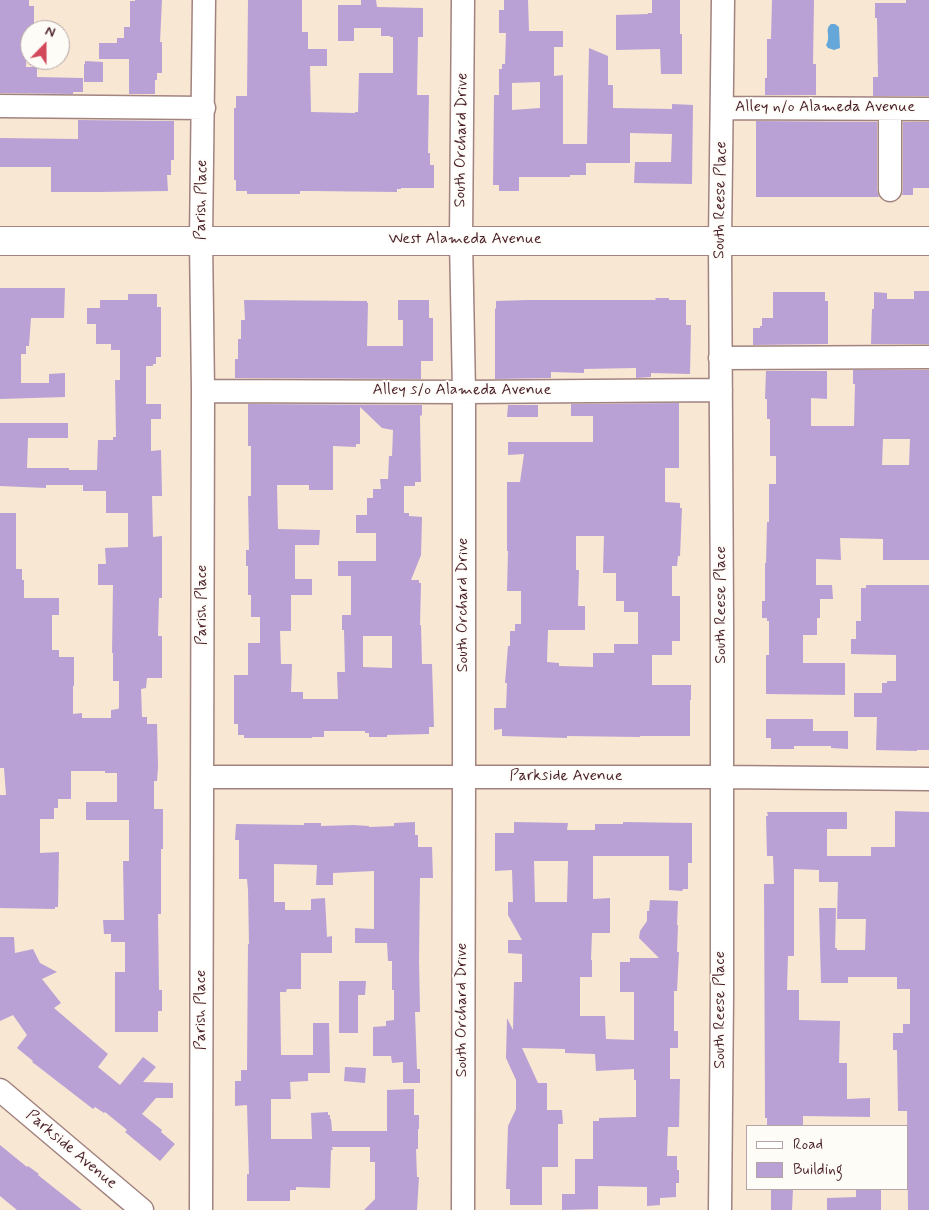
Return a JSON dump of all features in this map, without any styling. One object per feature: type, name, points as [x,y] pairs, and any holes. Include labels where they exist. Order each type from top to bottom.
[{"type":"main road","name":"West Alameda Avenue","points":[[0,241],[929,241]]},
{"type":"street","name":"Parish Place","points":[[202,1210],[203,391],[201,240],[204,0]]},
{"type":"street","name":"South Orchard Drive","points":[[463,0],[461,240],[464,392],[463,1210]]},
{"type":"street","name":"South Reese Place","points":[[720,1210],[722,777],[720,241],[723,0]]},
{"type":"street","points":[[0,106],[204,108]]},
{"type":"street","name":"Alley n/o Alameda Avenue","points":[[722,108],[929,109]]},
{"type":"street","points":[[890,109],[890,190]]},
{"type":"street","points":[[720,358],[929,357]]},
{"type":"street","name":"Alley s/o Alameda Avenue","points":[[203,391],[464,392],[721,390]]},
{"type":"street","name":"Parkside Avenue","points":[[202,777],[929,779]]},
{"type":"street","name":"Parkside Avenue","points":[[0,1090],[142,1210]]},
{"type":"water","points":[[831,24],[839,27],[840,48],[834,50],[826,45],[828,29]]},
{"type":"building","points":[[0,0],[29,0],[29,6],[34,6],[34,20],[20,20],[20,70],[37,70],[37,77],[83,78],[83,92],[73,92],[73,94],[0,93]]},
{"type":"building","points":[[162,0],[160,42],[162,42],[162,73],[157,73],[155,94],[129,94],[129,59],[99,59],[99,43],[117,43],[117,38],[124,38],[124,27],[130,27],[130,1]]},
{"type":"building","points":[[248,0],[302,0],[302,32],[308,32],[308,49],[327,49],[327,66],[310,66],[311,112],[358,112],[359,73],[393,73],[393,37],[381,36],[381,28],[354,28],[354,41],[338,41],[338,5],[361,5],[361,0],[376,0],[377,7],[423,8],[423,37],[418,37],[417,95],[429,95],[428,153],[430,153],[430,165],[434,165],[434,188],[401,188],[397,189],[397,192],[300,191],[300,194],[247,194],[247,191],[236,191],[236,180],[234,180],[234,108],[236,108],[236,96],[247,96]]},
{"type":"building","points":[[504,0],[528,0],[529,31],[563,31],[563,47],[554,47],[554,76],[563,75],[563,144],[587,144],[589,48],[608,56],[608,85],[613,85],[613,108],[672,109],[672,104],[693,105],[692,184],[634,183],[635,162],[671,162],[672,134],[630,133],[630,163],[586,163],[586,175],[570,175],[570,177],[519,177],[519,191],[499,191],[499,185],[493,185],[494,95],[499,95],[499,69],[502,69],[502,64],[505,64],[506,33],[499,33],[499,10],[504,10]],"holes":[[[540,82],[540,108],[512,110],[512,83]]]},
{"type":"building","points":[[652,0],[680,0],[682,74],[661,74],[660,49],[616,50],[616,15],[652,13]]},
{"type":"building","points":[[772,0],[814,0],[813,64],[816,64],[816,95],[765,95],[767,39],[771,39]]},
{"type":"building","points":[[906,0],[929,0],[929,96],[873,96],[873,77],[878,77],[875,3],[906,3]]},
{"type":"building","points":[[85,61],[103,62],[103,82],[84,82]]},
{"type":"building","points":[[78,120],[174,121],[174,160],[171,160],[171,175],[167,175],[168,191],[51,192],[51,167],[0,167],[0,138],[78,139]]},
{"type":"building","points":[[756,121],[877,122],[877,190],[879,197],[756,197]]},
{"type":"building","points":[[903,122],[929,122],[929,188],[913,188],[913,195],[902,195]]},
{"type":"building","points":[[0,288],[65,288],[64,318],[31,318],[29,346],[26,346],[26,354],[21,354],[21,383],[49,383],[49,374],[65,373],[65,397],[0,399]]},
{"type":"building","points":[[914,291],[929,291],[929,344],[871,344],[874,292],[887,293],[887,299],[914,299]]},
{"type":"building","points":[[773,292],[825,292],[825,301],[828,301],[828,344],[753,345],[753,328],[760,328],[762,326],[762,318],[773,318]]},
{"type":"building","points":[[128,294],[157,294],[157,307],[161,307],[161,357],[156,357],[156,364],[153,364],[153,366],[146,366],[146,404],[161,404],[161,419],[151,419],[151,451],[161,450],[162,496],[152,496],[153,537],[162,536],[162,598],[159,598],[158,636],[162,636],[162,678],[147,678],[146,688],[141,689],[142,717],[147,717],[147,724],[157,724],[158,767],[157,781],[154,781],[154,809],[163,809],[161,914],[158,914],[159,990],[162,990],[162,1011],[158,1011],[158,1032],[115,1032],[115,972],[125,972],[125,942],[111,942],[111,934],[104,934],[103,920],[124,920],[123,861],[129,861],[129,820],[86,820],[86,802],[117,802],[117,773],[71,771],[71,799],[58,799],[58,808],[54,808],[54,819],[40,819],[40,853],[59,852],[58,907],[55,907],[55,909],[0,908],[0,795],[6,795],[4,768],[0,768],[0,513],[16,513],[16,569],[22,569],[24,598],[59,598],[59,615],[52,615],[52,650],[59,650],[59,657],[74,657],[73,714],[82,713],[82,718],[111,718],[111,710],[119,708],[119,681],[113,681],[113,585],[98,585],[98,564],[106,564],[105,548],[128,547],[128,513],[106,513],[106,491],[83,491],[83,485],[46,485],[46,488],[0,486],[0,423],[68,423],[68,438],[28,438],[27,468],[97,470],[98,440],[113,440],[113,437],[116,437],[115,380],[120,380],[120,350],[111,350],[111,344],[96,344],[96,324],[87,324],[87,308],[100,308],[100,300],[128,300]]},
{"type":"building","points":[[655,298],[686,300],[686,325],[691,325],[690,374],[651,373],[651,377],[636,378],[636,368],[584,369],[584,373],[551,372],[551,378],[495,379],[496,301],[656,300]]},
{"type":"building","points":[[244,300],[367,301],[367,346],[403,346],[403,320],[398,320],[398,300],[429,300],[429,318],[433,318],[433,361],[421,361],[421,379],[235,378],[235,359],[238,359],[238,339],[241,339],[241,320],[245,320]]},
{"type":"building","points":[[853,370],[929,370],[929,560],[883,560],[883,539],[840,538],[841,560],[816,559],[816,585],[832,585],[833,599],[820,599],[820,618],[817,618],[817,635],[803,635],[803,663],[845,663],[845,695],[766,694],[766,655],[769,655],[769,621],[767,621],[767,618],[762,618],[762,601],[765,601],[769,484],[776,484],[776,456],[770,456],[770,419],[767,419],[767,399],[765,399],[766,371],[827,371],[827,399],[811,398],[811,426],[854,426],[855,384],[853,384]],"holes":[[[883,439],[910,439],[909,465],[882,465]]]},
{"type":"building","points":[[679,403],[679,468],[665,468],[665,502],[680,503],[680,508],[682,508],[680,556],[678,556],[677,566],[672,566],[672,596],[680,596],[680,641],[672,641],[672,655],[652,655],[652,685],[691,685],[690,736],[567,736],[567,738],[502,736],[502,729],[494,730],[494,708],[506,708],[507,683],[505,683],[510,631],[515,631],[515,624],[521,624],[521,591],[507,591],[507,482],[520,482],[524,454],[508,455],[508,442],[593,442],[593,416],[571,416],[571,404]],"holes":[[[576,536],[604,536],[603,573],[616,573],[616,601],[624,601],[624,612],[638,612],[638,644],[614,644],[614,653],[593,653],[593,667],[559,666],[559,663],[547,662],[548,630],[585,630],[585,606],[578,606],[579,570],[576,570]]]},
{"type":"building","points":[[248,404],[422,405],[422,415],[420,416],[421,482],[415,482],[415,486],[404,486],[404,513],[409,513],[409,516],[422,517],[421,555],[411,580],[419,580],[419,583],[421,583],[420,625],[422,664],[432,664],[434,727],[429,727],[429,734],[369,737],[369,733],[365,733],[365,731],[324,731],[324,737],[312,738],[244,738],[244,735],[238,735],[238,724],[234,724],[234,675],[248,675],[248,643],[260,643],[260,617],[251,617],[251,595],[248,595],[248,566],[246,566],[246,550],[249,550],[248,496],[251,496],[251,446],[248,446]],"holes":[[[360,407],[382,428],[393,430],[392,456],[389,456],[388,479],[380,479],[381,489],[373,489],[373,498],[367,498],[367,515],[356,515],[356,533],[376,533],[376,561],[338,561],[338,576],[351,576],[351,615],[342,615],[345,672],[337,672],[338,699],[303,699],[303,692],[291,692],[292,664],[281,664],[280,631],[291,631],[291,595],[312,595],[312,579],[295,579],[295,545],[319,545],[320,530],[278,529],[277,485],[309,485],[309,490],[333,490],[333,446],[356,447],[356,444],[360,444]],[[363,636],[392,636],[392,668],[363,667]]]},
{"type":"building","points":[[508,405],[538,405],[538,417],[507,417]]},
{"type":"building","points":[[866,585],[929,585],[929,750],[876,750],[877,717],[854,717],[854,693],[882,693],[882,683],[896,681],[896,655],[851,654],[851,639],[856,639],[856,621],[861,621],[861,588],[866,588]]},
{"type":"building","points":[[766,719],[813,719],[813,731],[848,731],[848,749],[831,748],[831,746],[794,746],[794,749],[771,749],[771,738],[766,738]]},
{"type":"building","points":[[895,811],[929,812],[929,1210],[908,1210],[909,1125],[907,1125],[907,1111],[898,1111],[897,1050],[893,1050],[893,1033],[903,1033],[903,1024],[910,1024],[910,989],[897,989],[897,977],[848,977],[848,983],[821,983],[819,908],[836,908],[835,948],[837,950],[865,950],[866,919],[837,919],[838,882],[819,882],[819,870],[794,869],[794,956],[788,956],[787,990],[799,990],[799,1020],[840,1021],[839,1063],[847,1063],[847,1099],[870,1098],[870,1117],[803,1116],[803,1125],[767,1125],[767,1118],[765,1118],[764,884],[774,884],[773,856],[767,856],[767,812],[847,812],[847,829],[827,829],[827,856],[871,856],[871,847],[895,847]]},
{"type":"building","points":[[415,822],[415,835],[418,835],[418,847],[432,847],[433,878],[420,878],[420,1012],[415,1012],[417,1069],[420,1069],[420,1083],[403,1083],[403,1062],[392,1063],[391,1056],[373,1056],[373,1027],[386,1026],[386,1021],[394,1020],[392,961],[388,961],[387,943],[355,943],[355,928],[374,929],[374,871],[333,873],[333,885],[316,885],[317,865],[274,864],[274,902],[285,902],[285,910],[311,910],[311,899],[325,898],[327,937],[332,936],[332,953],[301,953],[301,989],[287,989],[286,992],[280,992],[281,1055],[313,1055],[313,1023],[329,1023],[330,1073],[308,1073],[308,1081],[290,1082],[291,1099],[271,1099],[271,1139],[312,1139],[311,1113],[328,1112],[332,1131],[387,1131],[387,1090],[414,1089],[414,1115],[419,1115],[418,1149],[416,1149],[417,1177],[419,1177],[417,1210],[364,1210],[375,1199],[375,1162],[370,1162],[370,1147],[332,1147],[330,1188],[296,1187],[296,1190],[290,1190],[290,1201],[247,1201],[247,1174],[249,1174],[247,1105],[235,1106],[235,1081],[241,1081],[241,1070],[247,1070],[248,890],[247,879],[239,879],[239,840],[235,840],[236,824],[304,825],[304,823],[321,823],[321,826],[353,825],[369,827],[394,826],[394,823]]},
{"type":"building","points":[[514,822],[568,823],[567,830],[595,830],[595,824],[623,824],[623,822],[692,823],[692,863],[688,863],[688,889],[683,889],[682,891],[669,890],[669,856],[593,856],[593,899],[610,898],[610,933],[592,933],[592,977],[580,977],[580,1016],[605,1016],[606,1039],[634,1040],[634,992],[620,992],[620,962],[630,962],[630,958],[659,958],[639,938],[640,931],[647,921],[650,900],[678,901],[677,952],[679,952],[677,991],[674,991],[674,1031],[678,1031],[678,1048],[670,1048],[670,1079],[680,1079],[679,1127],[668,1127],[667,1156],[677,1156],[679,1183],[676,1183],[676,1197],[660,1198],[660,1205],[647,1206],[647,1187],[598,1186],[598,1209],[562,1210],[562,1194],[575,1194],[575,1159],[593,1159],[593,1121],[599,1121],[599,1118],[636,1117],[636,1080],[634,1080],[634,1069],[596,1071],[595,1054],[565,1053],[565,1049],[522,1048],[538,1083],[547,1083],[547,1110],[562,1110],[563,1124],[558,1124],[558,1167],[542,1167],[542,1205],[510,1205],[510,1189],[506,1189],[508,1126],[516,1109],[516,1080],[506,1058],[507,1018],[513,1030],[514,982],[522,982],[522,954],[508,953],[508,940],[522,940],[508,915],[508,902],[513,902],[512,870],[495,871],[495,833],[514,833]],"holes":[[[534,861],[568,861],[567,902],[535,902]]]},
{"type":"building","points":[[0,937],[14,937],[15,953],[33,949],[40,963],[57,972],[42,979],[61,1003],[54,1008],[108,1054],[98,1067],[120,1085],[143,1057],[156,1067],[143,1082],[173,1083],[173,1098],[156,1098],[142,1114],[162,1130],[161,1132],[175,1144],[160,1161],[125,1132],[127,1130],[105,1112],[95,1107],[93,1109],[32,1062],[17,1048],[27,1035],[13,1015],[0,1021]]},
{"type":"building","points":[[339,981],[366,981],[365,995],[358,995],[358,1033],[339,1033]]},
{"type":"building","points":[[345,1067],[366,1068],[365,1083],[344,1081]]},
{"type":"building","points":[[0,1145],[27,1167],[39,1174],[82,1210],[17,1210],[0,1196]]},
{"type":"building","points":[[771,1190],[793,1190],[792,1210],[771,1210]]},
{"type":"building","points":[[856,1190],[881,1190],[881,1210],[827,1210],[827,1198],[856,1197]]}]
